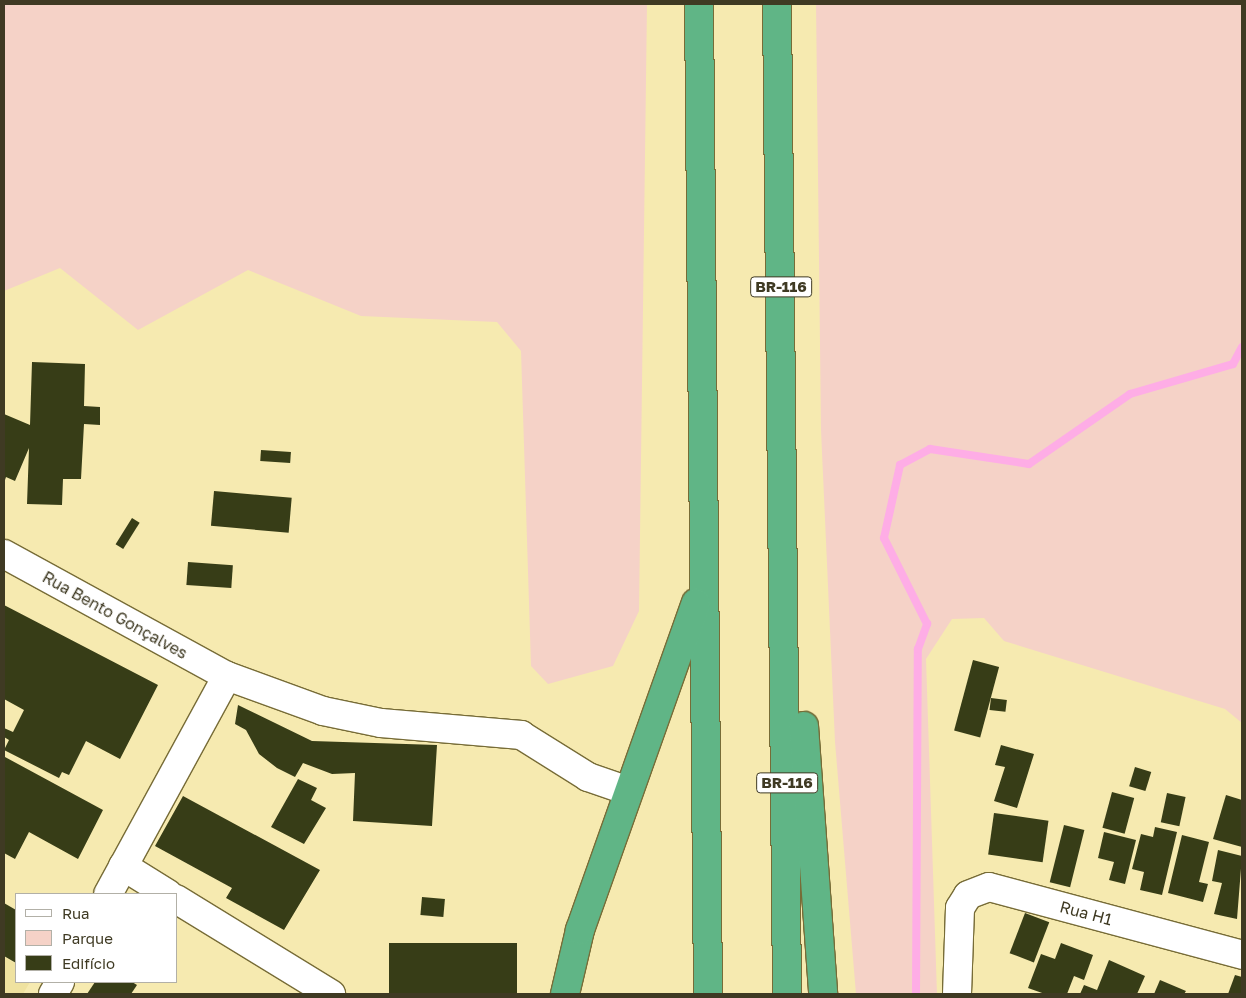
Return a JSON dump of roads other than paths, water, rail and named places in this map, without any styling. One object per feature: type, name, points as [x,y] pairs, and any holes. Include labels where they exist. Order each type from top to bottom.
[{"type":"highway","points":[[698,4],[708,994]]},
{"type":"highway","name":"BR-116","points":[[777,4],[786,571],[787,994]]},
{"type":"highway","points":[[786,571],[798,642],[823,994]]},
{"type":"highway","points":[[565,994],[580,930],[703,585]]},
{"type":"street","name":"Rua Bento Gonçalves","points":[[4,554],[227,676],[323,711],[381,723],[521,735],[588,777],[628,791]]},
{"type":"street","points":[[109,893],[227,676]]},
{"type":"street","points":[[123,866],[166,893]]},
{"type":"street","name":"Rua H1","points":[[957,994],[960,908],[968,895],[989,887],[1242,954]]},
{"type":"street","points":[[178,900],[331,994]]},
{"type":"street","points":[[53,994],[59,983]]},
{"type":"waterway","points":[[916,994],[918,649],[927,624],[884,538],[900,465],[930,449],[1029,464],[1130,394],[1233,364],[1242,347]]}]
